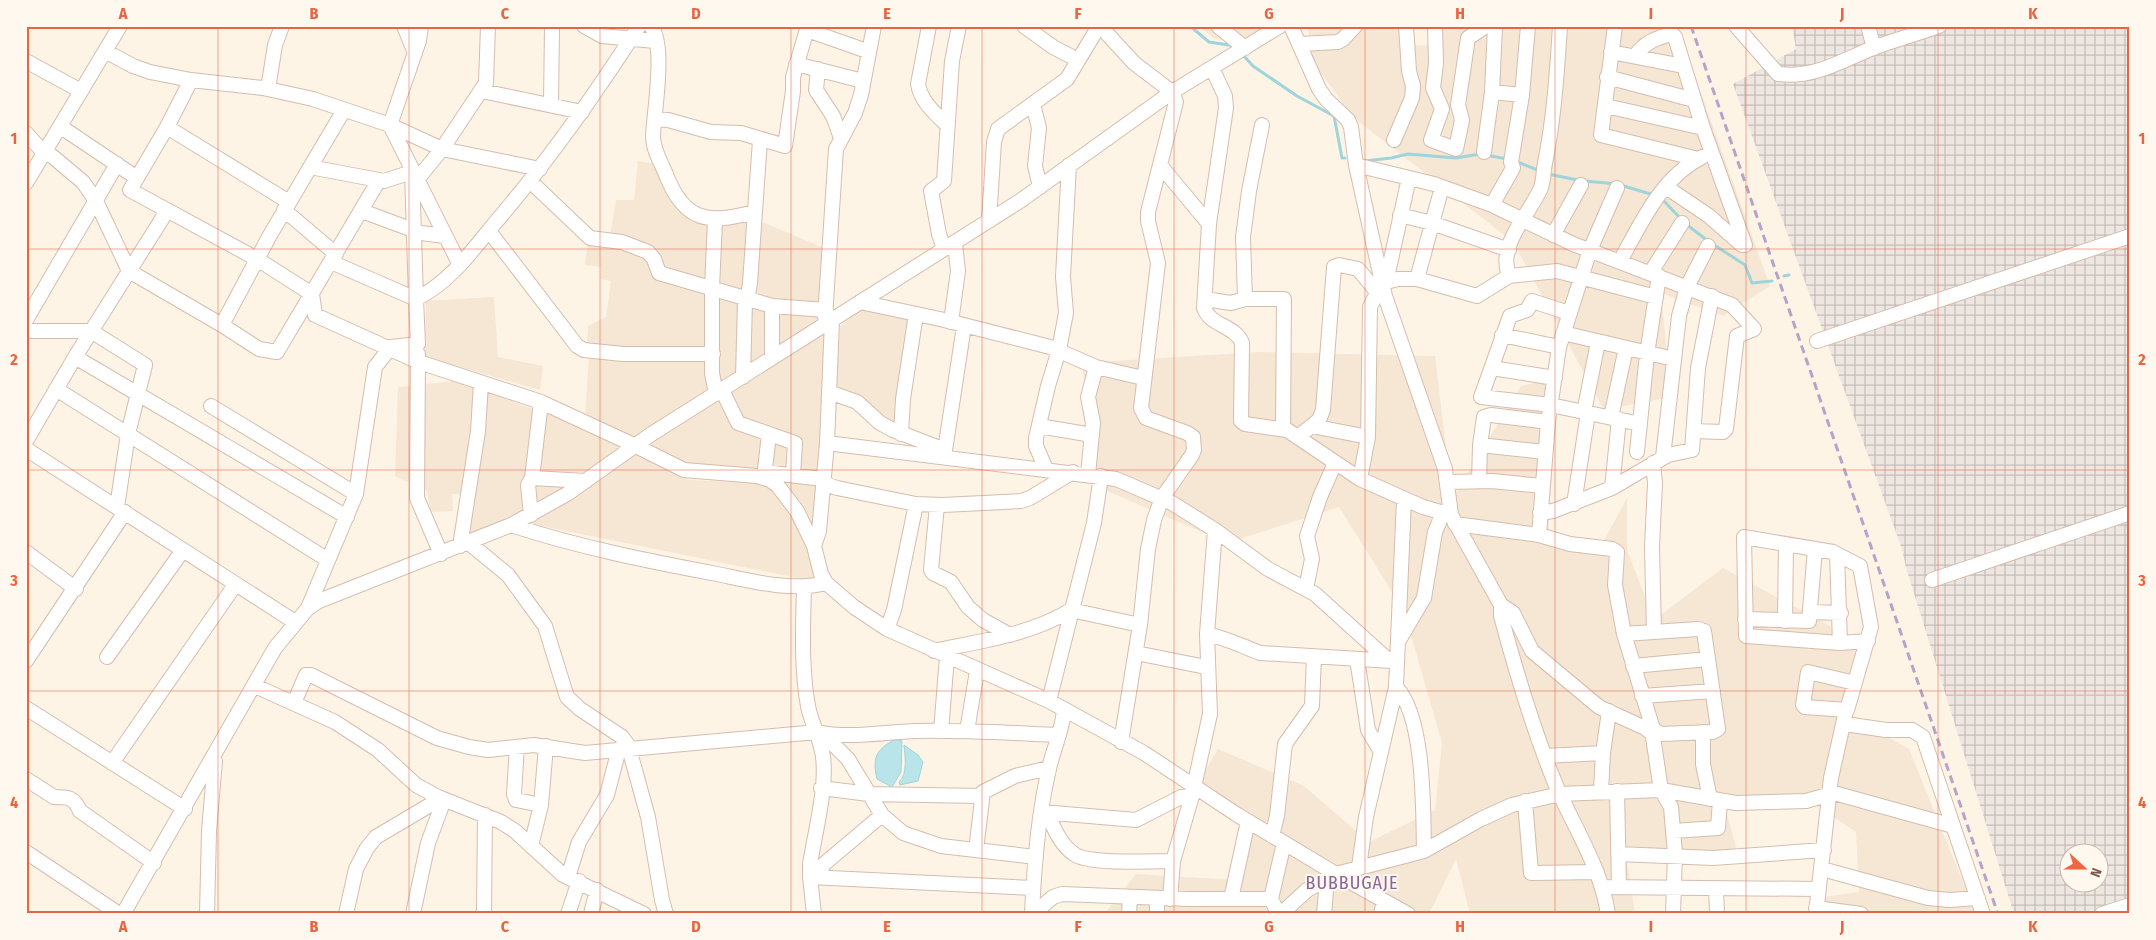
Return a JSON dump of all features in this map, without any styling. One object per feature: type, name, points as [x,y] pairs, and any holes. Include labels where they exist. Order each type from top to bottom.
[{"type":"street","points":[[26,183],[118,30],[103,26]]},
{"type":"street","points":[[268,89],[275,45],[282,26]]},
{"type":"street","points":[[404,26],[415,53]]},
{"type":"street","points":[[310,166],[388,181],[414,176],[442,149],[482,91],[487,78],[488,26]]},
{"type":"street","points":[[552,26],[552,105]]},
{"type":"street","points":[[584,26],[602,36],[655,41]]},
{"type":"street","points":[[416,299],[441,285],[530,182],[582,112],[640,26]]},
{"type":"street","points":[[651,26],[655,41],[658,79],[654,146],[670,188],[690,211],[715,220],[755,212]]},
{"type":"street","points":[[814,546],[819,531],[827,443],[829,392],[827,319],[836,149],[855,114],[863,81],[867,51],[874,26]]},
{"type":"street","points":[[929,26],[918,84],[919,92],[924,102],[947,125]]},
{"type":"street","points":[[944,453],[958,324],[958,271],[949,246],[939,234],[931,191],[944,181],[952,61],[958,26]]},
{"type":"street","points":[[1025,26],[1053,47],[1078,60]]},
{"type":"street","points":[[989,221],[995,136],[998,129],[1067,79],[1099,26],[1134,63],[1172,92],[1176,102],[1148,212],[1148,221],[1158,263],[1143,378],[1142,414],[1146,418],[1193,437],[1194,450],[1162,498],[1148,549],[1140,625],[1121,742]]},
{"type":"street","points":[[1218,26],[1245,48]]},
{"type":"street","points":[[123,914],[276,648],[308,608],[318,601],[441,554],[531,515],[586,481],[636,446],[772,358],[827,319],[860,302],[989,221],[1172,92],[1280,26]]},
{"type":"street","points":[[1291,26],[1319,89],[1326,99],[1348,120],[1354,135],[1356,165],[1382,286],[1447,482],[1450,517],[1501,605],[1513,614],[1532,651],[1599,707],[1660,734],[1716,730],[1719,726],[1704,631],[1624,634]]},
{"type":"street","points":[[1299,44],[1338,42],[1344,39],[1355,26]]},
{"type":"street","points":[[1394,140],[1412,98],[1413,86],[1409,71],[1406,26]]},
{"type":"street","points":[[1435,26],[1433,88],[1442,109],[1431,140],[1456,148],[1462,120],[1458,105],[1468,38],[1486,26]]},
{"type":"street","points":[[1484,152],[1492,92],[1495,26]]},
{"type":"street","points":[[1492,205],[1513,168],[1511,162],[1522,96],[1528,26]]},
{"type":"street","points":[[1509,276],[1505,267],[1514,232],[1542,184],[1553,122],[1560,26]]},
{"type":"street","points":[[1615,26],[1601,135],[1698,159]]},
{"type":"street","points":[[1736,26],[1778,74],[1801,76],[1825,69],[1874,48],[1939,26]]},
{"type":"street","points":[[1868,26],[1874,48]]},
{"type":"street","points":[[655,119],[668,120],[710,132],[741,134],[786,145],[796,64],[807,28],[828,32],[867,51]]},
{"type":"street","points":[[421,29],[415,53],[390,125],[460,265]]},
{"type":"street","points":[[1635,56],[1648,42],[1672,34],[1675,37],[1703,128],[1745,245],[1742,245],[1709,216],[1666,187]]},
{"type":"street","points":[[105,52],[133,66],[191,80],[268,89],[313,99],[390,125],[442,149],[540,169]]},
{"type":"street","points":[[1611,52],[1683,66]]},
{"type":"street","points":[[26,61],[81,92]]},
{"type":"street","points":[[796,64],[863,81]]},
{"type":"street","points":[[1212,68],[1226,102],[1209,224],[1206,314],[1236,332],[1242,343],[1241,421],[1245,424],[1283,428],[1299,436],[1360,479],[1450,517],[1538,535],[1570,544],[1612,549],[1617,552],[1615,586],[1624,634],[1655,733],[1661,790],[1671,807],[1675,854],[1672,888],[1673,914]]},
{"type":"street","points":[[818,69],[816,90],[833,116],[841,138]]},
{"type":"street","points":[[1607,77],[1694,100]]},
{"type":"street","points":[[191,80],[167,127],[130,190],[258,259],[312,294],[315,314],[360,336],[391,348],[419,362],[541,402],[684,470],[793,475],[823,479],[828,485],[837,488],[916,504],[937,505],[1021,502],[1073,472]]},
{"type":"street","points":[[482,91],[582,112]]},
{"type":"street","points":[[1492,92],[1522,96]]},
{"type":"street","points":[[1033,104],[1038,128],[1035,166],[1040,186]]},
{"type":"street","points":[[1606,106],[1703,128]]},
{"type":"street","points":[[222,325],[286,206],[344,110]]},
{"type":"street","points":[[1245,299],[1243,237],[1249,190],[1262,125]]},
{"type":"street","points":[[61,127],[137,178]]},
{"type":"street","points":[[167,127],[286,206],[333,258],[416,299]]},
{"type":"street","points":[[26,133],[44,153],[52,156],[84,182],[96,202],[128,271],[222,325],[259,349],[277,352],[379,180]]},
{"type":"street","points":[[743,377],[746,300],[749,290],[760,140]]},
{"type":"street","points":[[1620,261],[1650,207],[1666,187],[1698,159],[1712,152]]},
{"type":"street","points":[[26,320],[117,164]]},
{"type":"street","points":[[1046,469],[1036,446],[1039,426],[1059,350],[1066,306],[1062,288],[1069,165]]},
{"type":"street","points":[[1160,165],[1209,224]]},
{"type":"street","points":[[1356,165],[1442,187],[1492,205],[1553,235],[1732,305],[1754,329],[1737,336],[1725,431],[1694,431]]},
{"type":"street","points":[[414,176],[419,362],[416,498],[441,554]]},
{"type":"street","points":[[1360,479],[1368,437],[1370,307],[1382,286],[1409,178]]},
{"type":"street","points":[[530,182],[590,238],[622,242],[648,252],[654,259],[659,273],[746,300],[827,319]]},
{"type":"street","points":[[1553,235],[1581,185]]},
{"type":"street","points":[[1417,279],[1442,187]]},
{"type":"street","points":[[1538,535],[1548,422],[1561,340],[1590,250],[1617,188]]},
{"type":"street","points":[[26,441],[75,357],[167,211]]},
{"type":"street","points":[[362,211],[414,230],[445,236]]},
{"type":"street","points":[[1400,215],[1432,223],[1509,250]]},
{"type":"street","points":[[715,220],[712,288],[712,373],[719,392],[738,423],[795,444],[793,475]]},
{"type":"street","points":[[1637,452],[1647,354],[1656,297],[1655,274],[1682,223]]},
{"type":"street","points":[[489,230],[560,324],[581,348],[623,354],[713,354]]},
{"type":"street","points":[[1817,341],[2130,236]]},
{"type":"street","points":[[1654,632],[1652,547],[1658,460],[1679,316],[1687,287],[1708,246]]},
{"type":"street","points":[[1299,436],[1319,420],[1326,395],[1334,267],[1339,265],[1358,269],[1382,286]]},
{"type":"street","points":[[1382,286],[1398,279],[1417,279],[1477,296],[1509,276],[1557,271],[1656,297]]},
{"type":"street","points":[[1540,513],[1574,504],[1612,488],[1658,460],[1692,450],[1698,368],[1712,296]]},
{"type":"street","points":[[1205,299],[1231,303],[1245,299],[1283,298],[1285,300],[1283,428]]},
{"type":"street","points":[[1569,313],[1532,301],[1527,310],[1510,316],[1482,394],[1484,399],[1551,405],[1640,424]]},
{"type":"street","points":[[860,302],[958,324],[1059,350],[1096,367],[1143,378]]},
{"type":"street","points":[[772,306],[772,358]]},
{"type":"street","points":[[901,434],[903,399],[916,314]]},
{"type":"street","points":[[26,331],[91,331],[144,365],[128,434],[121,510],[76,589],[26,662]]},
{"type":"street","points":[[1502,335],[1598,342],[1674,359]]},
{"type":"street","points":[[1574,504],[1586,412],[1598,342]]},
{"type":"street","points":[[308,608],[356,494],[375,367],[391,348],[418,344]]},
{"type":"street","points":[[1612,488],[1615,418],[1626,348]]},
{"type":"street","points":[[75,357],[347,517]]},
{"type":"street","points":[[1048,701],[1094,522],[1093,423],[1088,397],[1096,367]]},
{"type":"street","points":[[1492,368],[1555,378]]},
{"type":"street","points":[[465,544],[478,431],[481,383]]},
{"type":"street","points":[[56,389],[328,560]]},
{"type":"street","points":[[829,392],[857,402],[880,423],[944,453]]},
{"type":"street","points":[[531,515],[528,485],[532,478],[541,402]]},
{"type":"street","points":[[211,406],[356,494]]},
{"type":"street","points":[[1480,481],[1480,445],[1484,417],[1548,422]]},
{"type":"street","points":[[1039,426],[1092,435]]},
{"type":"street","points":[[1312,426],[1368,437]]},
{"type":"street","points":[[764,475],[769,434]]},
{"type":"street","points":[[827,443],[874,451],[944,453],[1116,479],[1162,498],[1215,530],[1268,569],[1315,594],[1392,661]]},
{"type":"street","points":[[1480,445],[1545,452]]},
{"type":"street","points":[[26,449],[295,622]]},
{"type":"street","points":[[1306,589],[1312,559],[1307,536],[1335,463]]},
{"type":"street","points":[[764,475],[778,486],[797,511],[814,546],[821,574],[826,583],[854,607],[887,629],[977,671],[1048,701],[1144,753],[1192,791],[1284,843],[1332,877],[1382,908],[1408,914]]},
{"type":"street","points":[[532,478],[586,481]]},
{"type":"street","points":[[1447,482],[1480,481],[1542,486]]},
{"type":"street","points":[[1398,643],[1404,499]]},
{"type":"street","points":[[887,629],[894,610],[916,504]]},
{"type":"street","points":[[937,505],[931,570],[933,573],[951,582],[968,607],[983,620],[1010,635]]},
{"type":"street","points":[[1932,580],[2130,513]]},
{"type":"street","points":[[1359,867],[1360,848],[1396,687],[1392,661],[1398,643],[1424,598],[1435,532],[1450,517]]},
{"type":"street","points":[[511,525],[568,542],[684,568],[804,587],[826,583]]},
{"type":"street","points":[[1157,914],[1192,791],[1210,714],[1206,667],[1206,634],[1215,530]]},
{"type":"street","points":[[1855,913],[1816,911],[1831,778],[1845,718],[1868,641],[1872,619],[1860,566],[1837,554],[1744,537],[1744,619],[1746,636],[1840,643],[1868,641]]},
{"type":"street","points":[[465,544],[508,575],[545,626],[567,697],[580,709],[622,737],[624,749],[648,817],[666,914]]},
{"type":"street","points":[[1785,621],[1786,544]]},
{"type":"street","points":[[1744,619],[1808,622],[1815,549]]},
{"type":"street","points":[[107,657],[183,550]]},
{"type":"street","points":[[26,552],[76,589]]},
{"type":"street","points":[[1837,554],[1841,613],[1840,643]]},
{"type":"street","points":[[112,763],[235,584]]},
{"type":"street","points":[[804,587],[802,630],[808,709],[820,733],[823,757],[822,788],[813,877],[814,914]]},
{"type":"street","points":[[1501,605],[1501,616],[1518,681],[1560,794],[1603,887],[1608,914]]},
{"type":"street","points":[[934,650],[1010,635],[1050,623],[1071,610],[1140,625]]},
{"type":"street","points":[[1810,612],[1841,613]]},
{"type":"street","points":[[26,634],[38,643]]},
{"type":"street","points":[[1206,634],[1228,638],[1241,646],[1260,653],[1392,661]]},
{"type":"street","points":[[1136,652],[1206,667]]},
{"type":"street","points":[[1272,836],[1285,744],[1312,706],[1314,656]]},
{"type":"street","points":[[941,731],[947,657]]},
{"type":"street","points":[[1358,659],[1368,730],[1381,752]]},
{"type":"street","points":[[1633,666],[1708,659]]},
{"type":"street","points":[[967,731],[977,671]]},
{"type":"street","points":[[1855,682],[1806,673],[1803,702],[1805,707],[1886,730],[1912,730],[1923,737],[1983,914]]},
{"type":"street","points":[[294,703],[306,675],[309,674],[437,738],[488,750],[517,746],[546,746],[586,752],[820,733],[844,736],[967,731],[1059,735]]},
{"type":"street","points":[[255,686],[335,722],[378,750],[416,785],[444,802],[485,815],[515,832],[558,871],[644,914]]},
{"type":"street","points":[[1396,687],[1407,701],[1421,764],[1424,851]]},
{"type":"street","points":[[1642,696],[1713,691]]},
{"type":"street","points":[[26,708],[185,809]]},
{"type":"street","points":[[1033,914],[1036,856],[1049,768],[1064,720],[1064,709]]},
{"type":"street","points":[[1601,791],[1603,754],[1609,711]]},
{"type":"street","points":[[1673,831],[1718,828],[1715,799],[1704,764],[1703,732]]},
{"type":"street","points":[[820,733],[848,759],[882,816],[903,833],[941,846],[1036,856]]},
{"type":"street","points":[[517,746],[514,794],[516,800],[541,805]]},
{"type":"street","points":[[531,846],[541,805],[546,746]]},
{"type":"street","points":[[568,914],[580,842],[607,795],[624,749]]},
{"type":"street","points":[[1545,756],[1603,754]]},
{"type":"street","points":[[207,914],[209,831],[215,755]]},
{"type":"street","points":[[976,850],[981,796],[987,789],[1002,781],[1049,768]]},
{"type":"street","points":[[26,779],[54,797],[64,796],[71,798],[80,811],[154,863]]},
{"type":"street","points":[[822,788],[869,794],[981,796]]},
{"type":"street","points":[[1281,914],[1307,890],[1332,877],[1359,867],[1424,851],[1481,819],[1525,801],[1560,794],[1661,790],[1736,802],[1806,801],[1830,793],[1953,826]]},
{"type":"street","points":[[1044,812],[1136,820],[1192,791]]},
{"type":"street","points":[[1617,791],[1618,887]]},
{"type":"street","points":[[1525,801],[1531,873],[1597,872]]},
{"type":"street","points":[[346,914],[356,869],[367,848],[376,837],[430,805],[444,802]]},
{"type":"street","points":[[413,914],[420,873],[428,843],[444,802]]},
{"type":"street","points":[[1044,812],[1067,848],[1086,860],[1173,861]]},
{"type":"street","points":[[484,914],[485,815]]},
{"type":"street","points":[[813,877],[824,864],[882,816]]},
{"type":"street","points":[[1232,899],[1248,821]]},
{"type":"street","points":[[1277,914],[1271,899],[1284,843]]},
{"type":"street","points":[[1618,854],[1675,854],[1718,858],[1824,850]]},
{"type":"street","points":[[26,852],[119,914]]},
{"type":"street","points":[[1822,869],[1928,898],[1949,900],[1978,898]]},
{"type":"street","points":[[813,877],[1033,888]]},
{"type":"street","points":[[1324,914],[1332,877]]},
{"type":"street","points":[[1603,887],[1819,888]]},
{"type":"street","points":[[1716,889],[1717,914]]},
{"type":"street","points":[[591,914],[597,890]]},
{"type":"street","points":[[1033,914],[1053,897],[1062,894],[1163,898],[1271,899]]},
{"type":"street","points":[[1129,914],[1130,897]]},
{"type":"street","points":[[2102,914],[2130,905]]},
{"type":"shaded area","points":[[1199,26],[1277,26],[1245,44],[1213,38]]},
{"type":"shaded area","points":[[1313,26],[1412,26],[1413,45],[1436,46],[1436,26],[1677,26],[1770,286],[1723,316],[1661,293],[1671,397],[1604,410],[1513,242],[1353,117],[1313,62],[1308,28]]},
{"type":"shaded area","points":[[1792,26],[2130,26],[2130,914],[2014,914],[1906,568],[1902,549],[1733,84],[1796,49]]},
{"type":"shaded area","points":[[638,161],[657,164],[671,196],[714,221],[711,285],[661,271],[654,252],[610,237],[616,200],[634,200]]},
{"type":"shaded area","points":[[755,217],[748,296],[717,285],[719,224]]},
{"type":"shaded area","points":[[760,221],[826,249],[822,305],[752,297]]},
{"type":"shaded area","points":[[588,241],[619,245],[648,258],[656,276],[709,290],[709,351],[587,346],[588,326],[606,317],[611,281],[600,279],[601,267],[585,265]]},
{"type":"shaded area","points":[[717,295],[741,302],[739,374],[720,387]]},
{"type":"shaded area","points":[[494,297],[498,357],[543,366],[540,390],[425,357],[426,301]]},
{"type":"shaded area","points":[[861,305],[911,321],[897,427],[836,392],[840,327]]},
{"type":"shaded area","points":[[751,306],[767,311],[768,354],[747,367]]},
{"type":"shaded area","points":[[777,312],[819,314],[815,323],[779,352]]},
{"type":"shaded area","points":[[826,330],[825,423],[818,474],[795,473],[798,440],[740,421],[727,394]]},
{"type":"shaded area","points":[[1257,352],[1435,356],[1452,499],[1521,386],[1558,378],[1548,534],[1599,550],[1627,498],[1627,550],[1654,620],[1723,568],[1865,645],[1848,714],[1909,749],[1976,914],[1807,914],[1810,899],[1859,892],[1856,832],[1805,798],[1723,799],[1740,862],[1626,855],[1635,914],[1470,914],[1456,859],[1429,914],[1104,914],[1136,874],[1238,880],[1247,832],[1192,793],[1218,749],[1304,786],[1369,842],[1435,810],[1442,743],[1404,611],[1339,507],[1227,543],[1096,486],[1082,363]]},
{"type":"shaded area","points":[[589,354],[708,358],[711,392],[635,441],[585,417]]},
{"type":"shaded area","points":[[484,378],[464,494],[452,494],[453,511],[431,512],[427,491],[395,476],[398,387]]},
{"type":"shaded area","points":[[486,392],[533,409],[524,510],[468,536]]},
{"type":"shaded area","points":[[719,398],[765,437],[760,472],[694,467],[646,446]]},
{"type":"shaded area","points":[[546,411],[626,446],[587,472],[539,472]]},
{"type":"shaded area","points":[[772,439],[791,445],[789,471],[768,468]]},
{"type":"shaded area","points":[[636,452],[689,480],[759,483],[776,491],[797,511],[817,579],[807,580],[527,523]]},
{"type":"shaded area","points":[[773,473],[818,482],[815,535]]},
{"type":"shaded area","points":[[535,483],[570,485],[536,504]]},
{"type":"water","points":[[896,739],[902,741],[901,772],[892,787],[877,779],[875,765],[880,751]]},
{"type":"water","points":[[904,745],[918,755],[923,762],[918,781],[900,785],[899,782],[905,770]]},
{"type":"waterway","points":[[1190,26],[1209,42],[1235,46]]},
{"type":"waterway","points":[[1242,54],[1253,66],[1297,96],[1334,116],[1342,158],[1345,158]]},
{"type":"waterway","points":[[1365,161],[1408,154],[1456,158],[1480,154]]},
{"type":"waterway","points":[[1486,155],[1507,159]]},
{"type":"waterway","points":[[1515,161],[1540,171]]},
{"type":"waterway","points":[[1548,174],[1578,180]]},
{"type":"waterway","points":[[1585,181],[1617,184],[1654,195]]},
{"type":"waterway","points":[[1662,199],[1682,220]]},
{"type":"waterway","points":[[1686,224],[1745,265],[1752,283],[1772,281]]},
{"type":"waterway","points":[[1784,276],[1789,275]]},
{"type":"railway","points":[[1691,26],[1998,914]]},
{"type":"district","name":"BUBBUGAJE","points":[[1352,883]]}]
